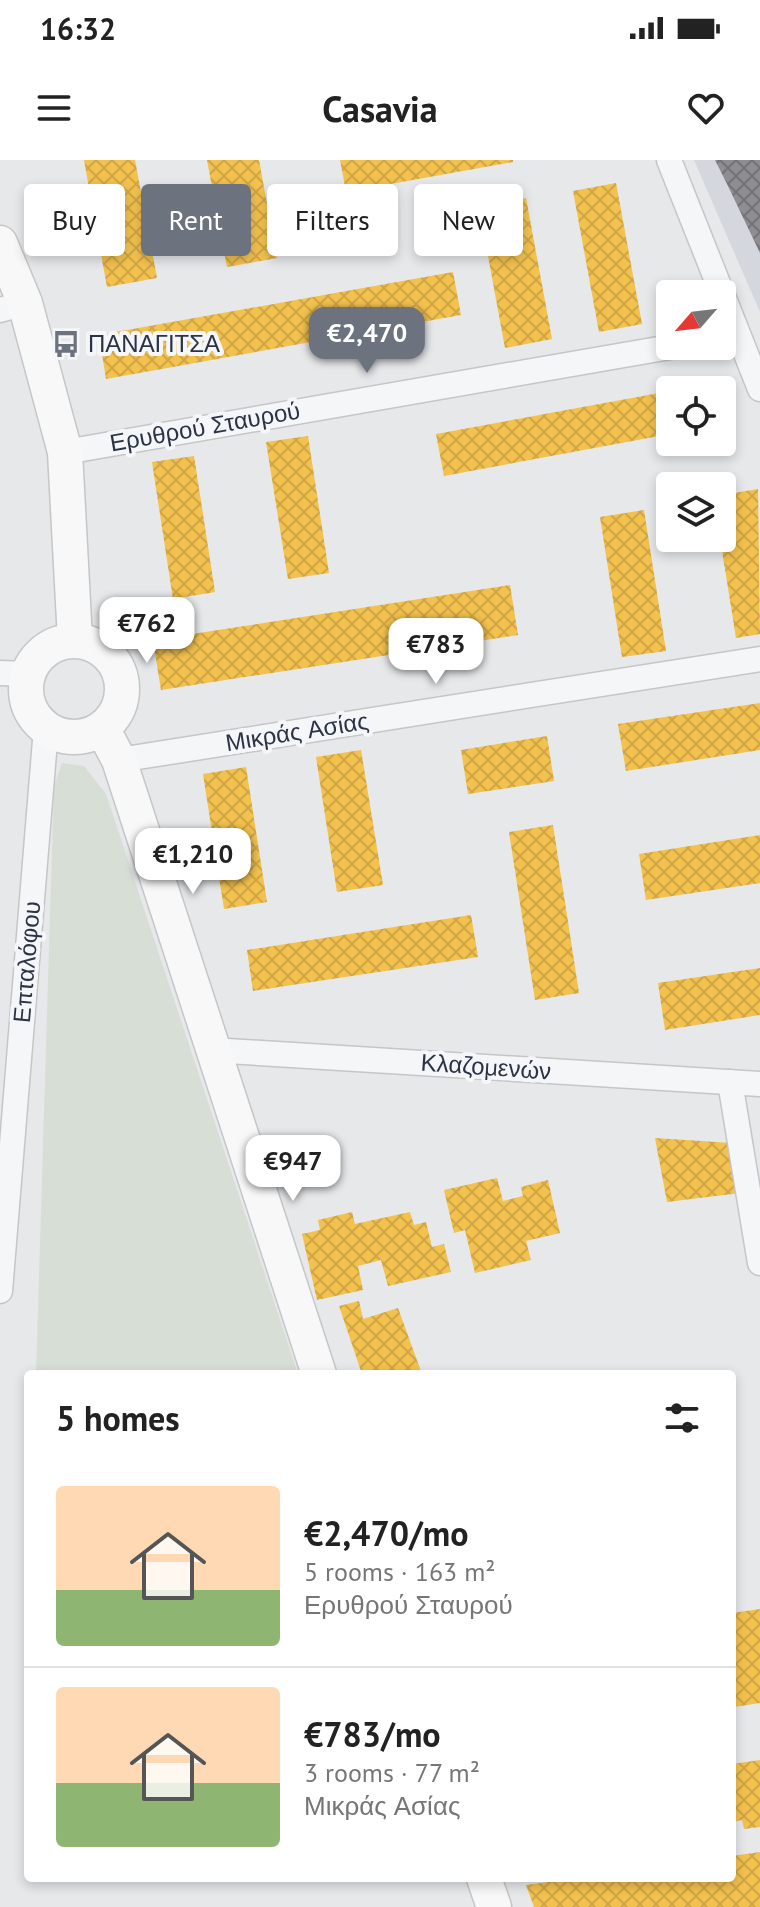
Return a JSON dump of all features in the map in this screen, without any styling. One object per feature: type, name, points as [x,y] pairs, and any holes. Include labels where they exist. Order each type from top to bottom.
[{"type":"street","points":[[669,160],[710,280]]},
{"type":"street","points":[[0,243],[13,306],[65,452],[75,640]]},
{"type":"street","points":[[736,345],[757,372]]},
{"type":"street","name":"Ερυθρού Σταυρού","points":[[65,452],[656,349]]},
{"type":"street","points":[[75,640],[92,643],[107,652],[117,666],[122,683],[122,700],[114,716],[102,728],[89,735],[74,737],[46,728],[28,704],[26,689],[14,673],[46,649],[75,640]]},
{"type":"street","name":"Μικράς Ασίας","points":[[119,760],[760,659]]},
{"type":"street","name":"Επταλόφου","points":[[0,1291],[11,1033],[46,728]]},
{"type":"street","points":[[102,728],[119,760],[318,1370]]},
{"type":"street","name":"Κλαζομενών","points":[[212,1050],[760,1084]]},
{"type":"street","points":[[730,1082],[760,1263]]},
{"type":"street","points":[[485,1882],[494,1907]]},
{"type":"shaded area","points":[[694,160],[760,160],[760,312]]},
{"type":"shaded area","points":[[62,763],[84,766],[106,794],[297,1370],[36,1370],[54,786]]},
{"type":"building: Homes","points":[[84,160],[135,160],[141,192],[141,256],[153,256],[157,278],[107,287],[101,256],[125,256],[125,184],[88,184]]},
{"type":"building: Homes","points":[[207,160],[259,160],[267,204],[267,256],[277,258],[227,267],[225,256],[251,256],[251,184],[211,184]]},
{"type":"building: Homes","points":[[340,160],[513,160],[391,184],[344,184]]},
{"type":"building: Homes","points":[[616,183],[642,324],[599,332],[573,191]]},
{"type":"building: Homes","points":[[526,198],[552,339],[505,348],[488,256],[523,256],[523,199]]},
{"type":"building: Homes","points":[[453,272],[461,315],[106,379],[99,335]]},
{"type":"building: Homes","points":[[656,394],[656,437],[444,476],[436,434]]},
{"type":"building: Homes","points":[[308,436],[329,573],[288,579],[266,442]]},
{"type":"building: Homes","points":[[194,456],[215,592],[173,599],[152,462]]},
{"type":"building: Homes","points":[[758,489],[760,634],[736,638],[722,552],[736,552],[736,493]]},
{"type":"building: Homes","points":[[644,510],[666,651],[622,657],[600,517]]},
{"type":"building: Homes","points":[[510,585],[518,635],[161,690],[153,640]]},
{"type":"building: Homes","points":[[760,703],[760,750],[626,771],[618,724]]},
{"type":"building: Homes","points":[[547,736],[554,781],[468,794],[461,750]]},
{"type":"building: Homes","points":[[361,750],[383,885],[337,892],[316,757]]},
{"type":"building: Homes","points":[[246,767],[267,902],[224,909],[203,774]]},
{"type":"building: Homes","points":[[553,825],[579,993],[535,1000],[509,832]]},
{"type":"building: Homes","points":[[760,835],[760,883],[646,900],[639,854]]},
{"type":"building: Homes","points":[[471,915],[478,957],[253,991],[247,950]]},
{"type":"building: Homes","points":[[760,968],[760,1015],[665,1030],[658,983]]},
{"type":"building: Homes","points":[[655,1138],[732,1143],[740,1193],[667,1202]]},
{"type":"building: Homes","points":[[497,1178],[503,1201],[523,1196],[521,1187],[548,1180],[560,1233],[526,1241],[531,1260],[475,1273],[465,1230],[454,1233],[444,1190]]},
{"type":"building: Homes","points":[[352,1212],[355,1224],[410,1212],[414,1225],[426,1222],[432,1247],[444,1244],[451,1272],[388,1286],[381,1260],[358,1266],[363,1290],[317,1300],[302,1234],[320,1230],[318,1220]]},
{"type":"building: Homes","points":[[359,1301],[363,1319],[398,1308],[421,1370],[361,1370],[339,1306]]},
{"type":"building: Homes","points":[[760,1609],[760,1703],[736,1707],[736,1612]]},
{"type":"building: Homes","points":[[760,1760],[760,1827],[744,1829],[742,1820],[736,1821],[736,1763]]},
{"type":"building: Homes","points":[[760,1852],[760,1907],[534,1907],[526,1885],[548,1882],[736,1882],[736,1855]]},
{"type":"building: Industry","points":[[715,160],[760,160],[760,253],[727,184]]},
{"type":"place","name":"ΠΑΝΑΓΙΤΣΑ","points":[[66,344]]}]
